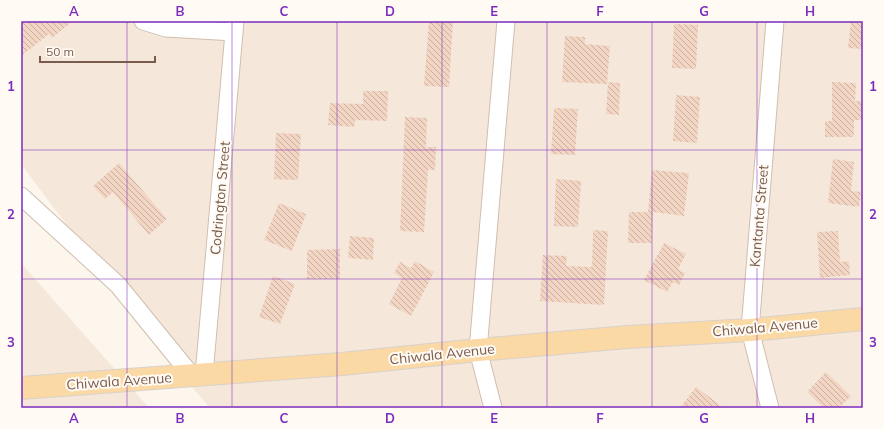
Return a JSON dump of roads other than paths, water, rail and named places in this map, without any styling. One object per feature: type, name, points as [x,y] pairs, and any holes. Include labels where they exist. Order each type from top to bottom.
[{"type":"main road","name":"Chiwala Avenue","points":[[21,388],[342,364],[628,337],[750,330],[863,319]]},
{"type":"street","points":[[143,21],[166,28],[234,26]]},
{"type":"street","points":[[493,408],[478,350],[506,21]]},
{"type":"street","name":"Kantanta Street","points":[[770,408],[750,330],[775,21]]},
{"type":"street","name":"Codrington Street","points":[[198,375],[234,26]]},
{"type":"street","points":[[21,196],[118,285],[198,375]]}]
